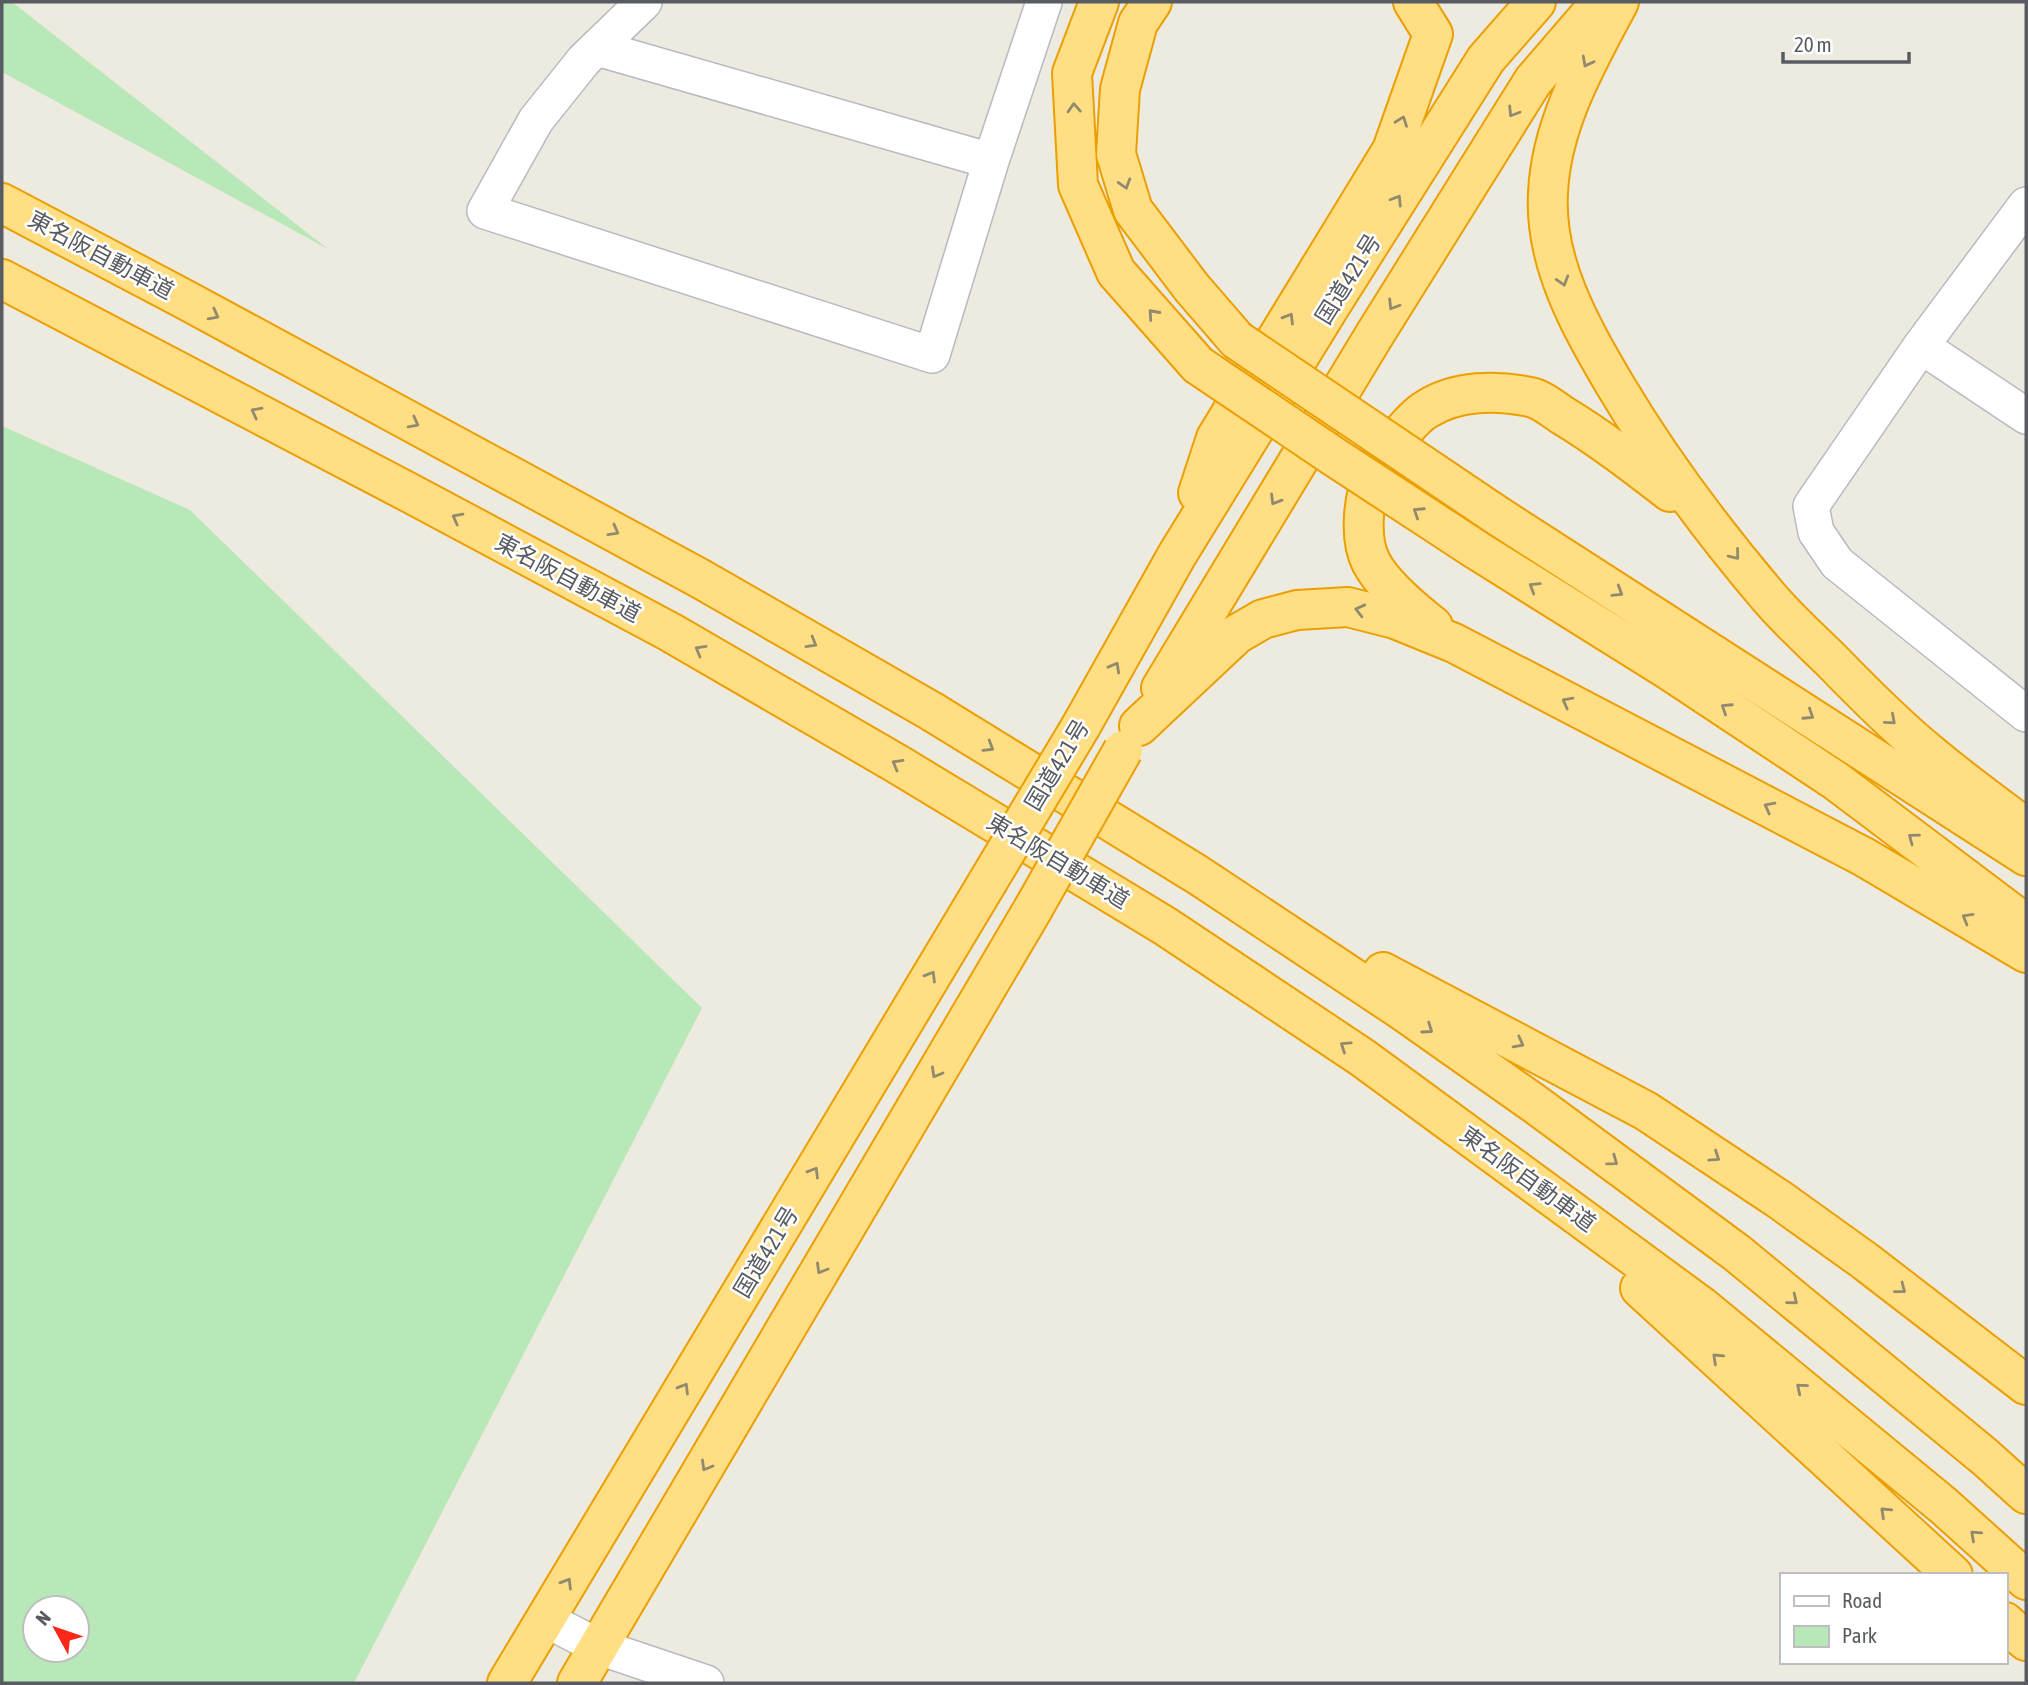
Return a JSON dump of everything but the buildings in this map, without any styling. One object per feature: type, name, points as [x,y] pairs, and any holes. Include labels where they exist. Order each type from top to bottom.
[{"type":"highway","points":[[1099,2],[1072,73],[1078,185],[1116,272],[1198,365],[1475,549],[1670,671],[1836,781],[2026,923]]},
{"type":"highway","points":[[1152,2],[1138,23],[1120,89],[1116,154],[1133,210],[1192,288],[1237,340],[1499,516],[2026,856]]},
{"type":"highway","points":[[1177,555],[1216,438],[1392,150],[1433,34],[1413,2]]},
{"type":"highway","name":"国道421号","points":[[507,1683],[1081,726],[1177,555],[1486,59],[1536,2]]},
{"type":"highway","points":[[577,1683],[1131,738],[1375,334],[1533,81],[1601,2]]},
{"type":"highway","points":[[1619,2],[1576,83],[1554,146],[1548,194],[1551,242],[1568,297],[1599,358],[1644,434],[1706,520],[1769,597],[1881,711],[1931,755],[2026,828]]},
{"type":"highway","name":"東名阪自動車道","points":[[2,203],[701,579],[931,711],[1198,875],[1403,1011],[1535,1104],[1737,1254],[1985,1457],[2026,1494]]},
{"type":"highway","name":"東名阪自動車道","points":[[2,279],[658,626],[899,765],[1165,926],[1363,1058],[1701,1306],[1944,1506],[2026,1580]]},
{"type":"highway","points":[[1454,643],[1416,613],[1382,578],[1371,562],[1364,544],[1364,511],[1374,474],[1403,431],[1426,409],[1460,396],[1498,392],[1534,397],[1622,454],[1706,520]]},
{"type":"highway","points":[[1131,738],[1237,634],[1263,619],[1297,610],[1348,607],[1395,619],[1454,643],[1864,857],[2026,953]]},
{"type":"highway","points":[[1198,875],[1646,1111],[1780,1200],[1865,1261],[2026,1385]]},
{"type":"highway","points":[[1494,1154],[1951,1573]]},
{"type":"highway","points":[[2007,1624],[2026,1642]]},
{"type":"street","points":[[644,2],[584,60],[536,120],[485,211],[932,355],[990,161],[1044,2]]},
{"type":"street","points":[[597,48],[990,161]]},
{"type":"street","points":[[2026,205],[1921,346],[1811,506],[1816,532],[1837,563],[2026,714]]},
{"type":"street","points":[[1921,346],[2026,416]]},
{"type":"street","points":[[545,1619],[599,1647],[706,1683]]},
{"type":"green space","points":[[2,2],[12,2],[328,249],[2,72]]},
{"type":"green space","points":[[2,426],[190,510],[702,1008],[354,1683],[2,1683]]}]
